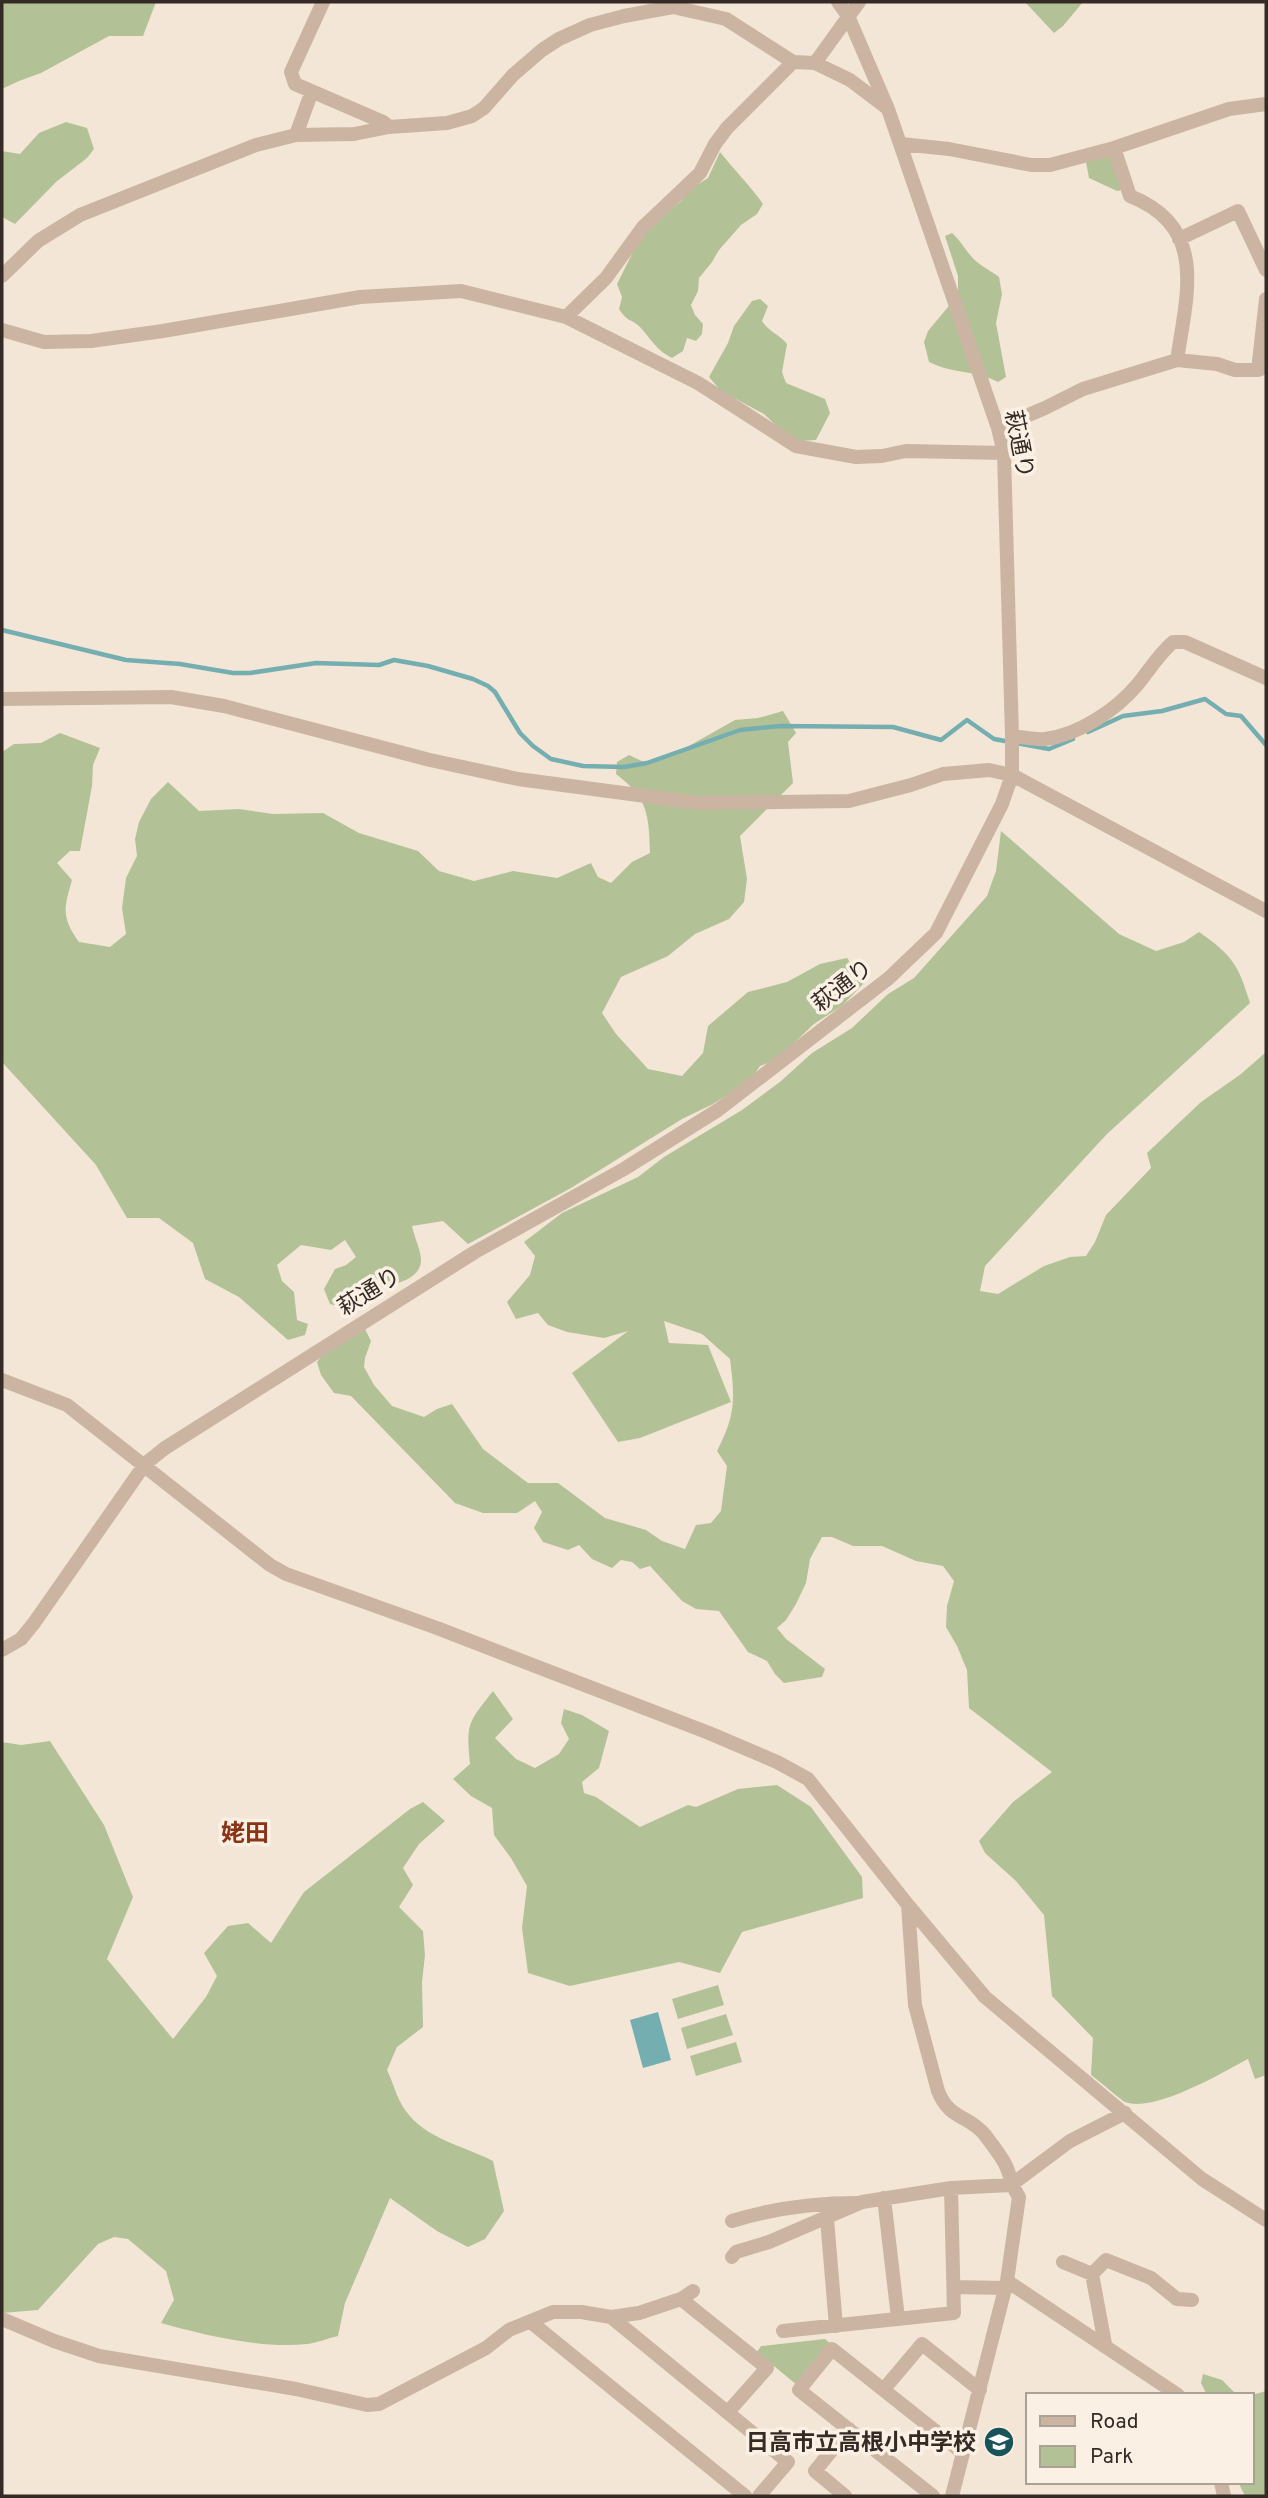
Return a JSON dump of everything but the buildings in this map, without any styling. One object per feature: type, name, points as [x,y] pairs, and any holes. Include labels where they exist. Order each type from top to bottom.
[{"type":"street","points":[[323,2],[291,72],[295,84],[389,127]]},
{"type":"street","points":[[725,2],[726,19]]},
{"type":"street","name":"萩通り","points":[[2,1650],[21,1639],[34,1623],[145,1464],[193,1428],[475,1252],[624,1169],[718,1110],[888,978],[936,933],[1002,804],[1012,775],[1013,736],[1004,453],[998,428],[901,144],[848,16],[838,2]]},
{"type":"street","points":[[815,63],[859,2]]},
{"type":"street","points":[[2,276],[38,241],[80,215],[256,145],[296,135],[355,134],[389,127],[447,122],[472,116],[484,108],[513,75],[542,50],[590,25],[624,16],[673,7],[726,19],[793,62],[815,63],[850,80],[888,109]]},
{"type":"street","points":[[566,317],[606,278],[643,227],[699,173],[727,128],[793,62]]},
{"type":"street","points":[[296,135],[312,91]]},
{"type":"street","points":[[901,144],[949,149],[1031,165],[1050,165],[1114,148],[1229,109],[1266,104]]},
{"type":"street","points":[[1114,148],[1130,196],[1148,203],[1166,215],[1188,260],[1188,291],[1177,359]]},
{"type":"street","points":[[1179,239],[1238,211],[1266,270]]},
{"type":"street","points":[[2,331],[44,342],[91,341],[360,297],[461,291],[566,317],[698,383],[796,446],[856,457],[882,456],[906,451],[1004,453]]},
{"type":"street","points":[[998,428],[1083,389],[1177,359],[1217,364],[1235,370],[1262,369],[1266,299]]},
{"type":"street","points":[[1013,736],[1042,740],[1083,727],[1136,687],[1173,642],[1185,642],[1266,678]]},
{"type":"street","points":[[2,699],[171,697],[224,706],[430,760],[518,779],[698,803],[849,801],[943,774],[989,770],[1012,775],[1266,911]]},
{"type":"street","points":[[2,1380],[67,1405],[270,1565],[298,1580],[437,1628],[696,1728],[777,1762],[808,1779],[985,1997],[1202,2179],[1266,2220]]},
{"type":"street","points":[[908,1905],[915,2005],[938,2091],[943,2104],[951,2112],[982,2132],[1005,2163],[1011,2185],[1019,2197],[1006,2284],[953,2496]]},
{"type":"street","points":[[732,2257],[736,2252],[769,2242],[862,2203],[951,2188],[1011,2185],[1070,2141],[1125,2113]]},
{"type":"street","points":[[783,2332],[954,2313],[951,2188]]},
{"type":"street","points":[[884,2198],[898,2318]]},
{"type":"street","points":[[732,2221],[761,2212],[811,2203],[862,2203]]},
{"type":"street","points":[[827,2219],[836,2326]]},
{"type":"street","points":[[1092,2274],[1106,2260],[1151,2278],[1177,2298],[1192,2300]]},
{"type":"street","points":[[1063,2262],[1092,2274]]},
{"type":"street","points":[[1092,2274],[1105,2344]]},
{"type":"street","points":[[954,2287],[1006,2284],[1105,2344],[1175,2393]]},
{"type":"street","points":[[2,2319],[99,2356],[296,2389],[367,2405],[388,2400],[486,2348],[509,2330],[532,2323],[553,2312],[611,2316],[639,2313],[687,2295],[766,2368],[728,2412]]},
{"type":"street","points":[[611,2316],[788,2462],[759,2496]]},
{"type":"street","points":[[532,2323],[746,2496]]},
{"type":"street","points":[[884,2389],[922,2343],[980,2390]]},
{"type":"street","points":[[933,2496],[799,2390],[832,2349],[963,2453]]},
{"type":"street","points":[[845,2496],[816,2471],[849,2429]]},
{"type":"green space","points":[[2,2],[156,2],[143,36],[109,36],[41,73],[2,89]]},
{"type":"green space","points":[[1025,2],[1083,2],[1054,33]]},
{"type":"green space","points":[[66,122],[87,128],[94,149],[87,158],[56,182],[15,224],[2,217],[2,151],[20,154],[39,133]]},
{"type":"green space","points":[[720,152],[763,204],[757,214],[741,225],[719,250],[699,278],[698,291],[691,305],[703,324],[702,334],[696,341],[687,338],[683,351],[672,358],[658,348],[640,327],[619,309],[622,297],[617,284],[636,246],[652,225],[680,202],[690,189],[708,178]]},
{"type":"green space","points":[[1113,156],[1122,190],[1117,191],[1089,178],[1086,162]]},
{"type":"green space","points":[[952,233],[974,259],[999,277],[1002,294],[996,323],[1006,377],[998,382],[929,362],[924,342],[928,331],[958,295],[958,276],[945,236]]},
{"type":"green space","points":[[760,299],[768,306],[762,321],[787,344],[782,372],[786,383],[825,399],[830,413],[816,440],[797,441],[764,414],[721,391],[709,377],[734,326],[752,301]]},
{"type":"green space","points":[[783,711],[796,733],[788,742],[793,783],[740,836],[747,879],[744,902],[729,919],[695,934],[668,956],[621,977],[602,1013],[616,1034],[648,1069],[682,1076],[703,1053],[708,1026],[748,992],[787,982],[820,964],[847,958],[864,983],[843,1005],[814,1024],[776,1060],[760,1066],[751,1079],[571,1188],[468,1244],[443,1221],[412,1226],[421,1259],[420,1266],[404,1281],[373,1290],[367,1280],[354,1287],[342,1307],[330,1304],[324,1289],[335,1269],[356,1257],[345,1240],[331,1250],[301,1245],[277,1265],[282,1281],[294,1292],[297,1320],[308,1324],[305,1335],[288,1340],[239,1297],[205,1279],[193,1243],[159,1218],[127,1218],[96,1165],[2,1062],[2,752],[14,744],[41,743],[60,733],[100,748],[93,765],[92,786],[80,851],[70,851],[57,863],[72,880],[66,912],[73,933],[79,942],[110,947],[126,934],[122,908],[126,878],[137,856],[135,839],[139,822],[151,799],[168,782],[199,811],[239,809],[273,814],[323,813],[359,833],[418,851],[439,871],[474,881],[513,871],[557,878],[591,863],[598,877],[611,883],[632,862],[650,853],[645,808],[635,791],[616,774],[617,762],[629,755],[648,764],[680,751],[735,720],[758,718]]},
{"type":"green space","points":[[1001,831],[1119,934],[1156,951],[1184,942],[1199,932],[1233,962],[1250,1003],[1106,1135],[985,1266],[980,1291],[998,1294],[1044,1266],[1070,1257],[1086,1256],[1106,1215],[1151,1168],[1147,1153],[1201,1102],[1241,1074],[1266,1052],[1266,2075],[1255,2079],[1248,2059],[1188,2090],[1153,2102],[1138,2104],[1125,2102],[1091,2075],[1093,2038],[1052,1996],[1044,1915],[1016,1881],[985,1853],[979,1841],[1013,1802],[1052,1772],[969,1708],[967,1670],[946,1627],[947,1606],[954,1581],[943,1566],[916,1561],[882,1546],[853,1546],[832,1537],[822,1537],[810,1559],[806,1583],[796,1604],[777,1628],[786,1639],[825,1669],[822,1677],[784,1683],[767,1661],[748,1652],[719,1611],[696,1609],[682,1601],[650,1566],[640,1569],[632,1562],[621,1560],[612,1568],[592,1559],[579,1545],[568,1550],[543,1542],[534,1528],[542,1512],[535,1501],[517,1513],[483,1513],[455,1503],[351,1396],[334,1393],[321,1375],[317,1362],[325,1352],[365,1329],[371,1341],[364,1367],[374,1385],[392,1406],[424,1417],[452,1404],[483,1449],[528,1483],[558,1483],[605,1518],[646,1530],[662,1541],[685,1549],[696,1525],[711,1523],[721,1511],[727,1466],[717,1451],[728,1427],[733,1406],[730,1359],[702,1334],[664,1321],[669,1343],[708,1345],[731,1402],[640,1438],[618,1442],[572,1373],[628,1331],[604,1338],[567,1332],[548,1325],[538,1313],[516,1319],[507,1302],[530,1275],[535,1256],[524,1242],[562,1213],[638,1177],[664,1157],[742,1110],[781,1081],[812,1053],[852,1028],[888,994],[914,978],[987,896],[996,871]]},
{"type":"green space","points":[[493,1691],[513,1719],[495,1738],[516,1759],[535,1768],[559,1754],[569,1739],[561,1723],[564,1709],[582,1715],[609,1731],[599,1768],[582,1782],[584,1793],[596,1797],[640,1827],[688,1805],[696,1807],[738,1789],[777,1785],[811,1807],[862,1877],[863,1898],[742,1932],[720,1973],[679,1962],[570,1986],[528,1973],[522,1928],[527,1886],[494,1835],[492,1808],[471,1796],[453,1779],[470,1764],[468,1740],[471,1724]]},
{"type":"green space","points":[[50,1741],[104,1825],[133,1897],[107,1959],[173,2039],[206,1997],[217,1976],[204,1953],[228,1926],[248,1923],[271,1943],[304,1892],[410,1809],[423,1802],[445,1821],[419,1844],[403,1868],[413,1885],[399,1907],[423,1931],[423,2027],[397,2047],[387,2070],[402,2106],[414,2120],[434,2135],[493,2161],[504,2211],[485,2239],[468,2247],[437,2231],[390,2198],[345,2303],[338,2336],[311,2343],[252,2343],[161,2323],[174,2300],[166,2271],[128,2239],[114,2237],[98,2244],[38,2310],[2,2313],[2,1742],[21,1745]]},
{"type":"green space","points":[[718,1985],[724,2005],[678,2019],[672,1999]]},
{"type":"green space","points":[[726,2014],[733,2035],[687,2049],[681,2028]]},
{"type":"green space","points":[[736,2042],[742,2062],[696,2076],[690,2056]]},
{"type":"green space","points":[[825,2339],[831,2344],[797,2385],[757,2352],[761,2346]]},
{"type":"green space","points":[[1203,2374],[1222,2380],[1235,2393],[1206,2393],[1201,2383]]},
{"type":"green space","points":[[1266,2391],[1266,2496],[1245,2496],[1239,2484],[1254,2484],[1254,2394]]},
{"type":"water","points":[[658,2012],[671,2060],[643,2068],[630,2020]]},
{"type":"waterway","points":[[2,630],[126,660],[180,664],[233,673],[316,663],[379,665],[394,660],[428,666],[488,686],[495,692],[520,733],[533,746],[551,759],[583,766],[624,767],[647,763],[740,730],[780,726],[893,727],[941,740],[967,720],[994,739],[1049,749],[1073,739]]},
{"type":"waterway","points":[[1088,732],[1123,716],[1162,711],[1205,699],[1226,714],[1241,716],[1266,745]]},
{"type":"place","name":"日高市立高根小中学校","points":[[999,2442]]},
{"type":"district","name":"姥田","points":[[245,1833]]}]
